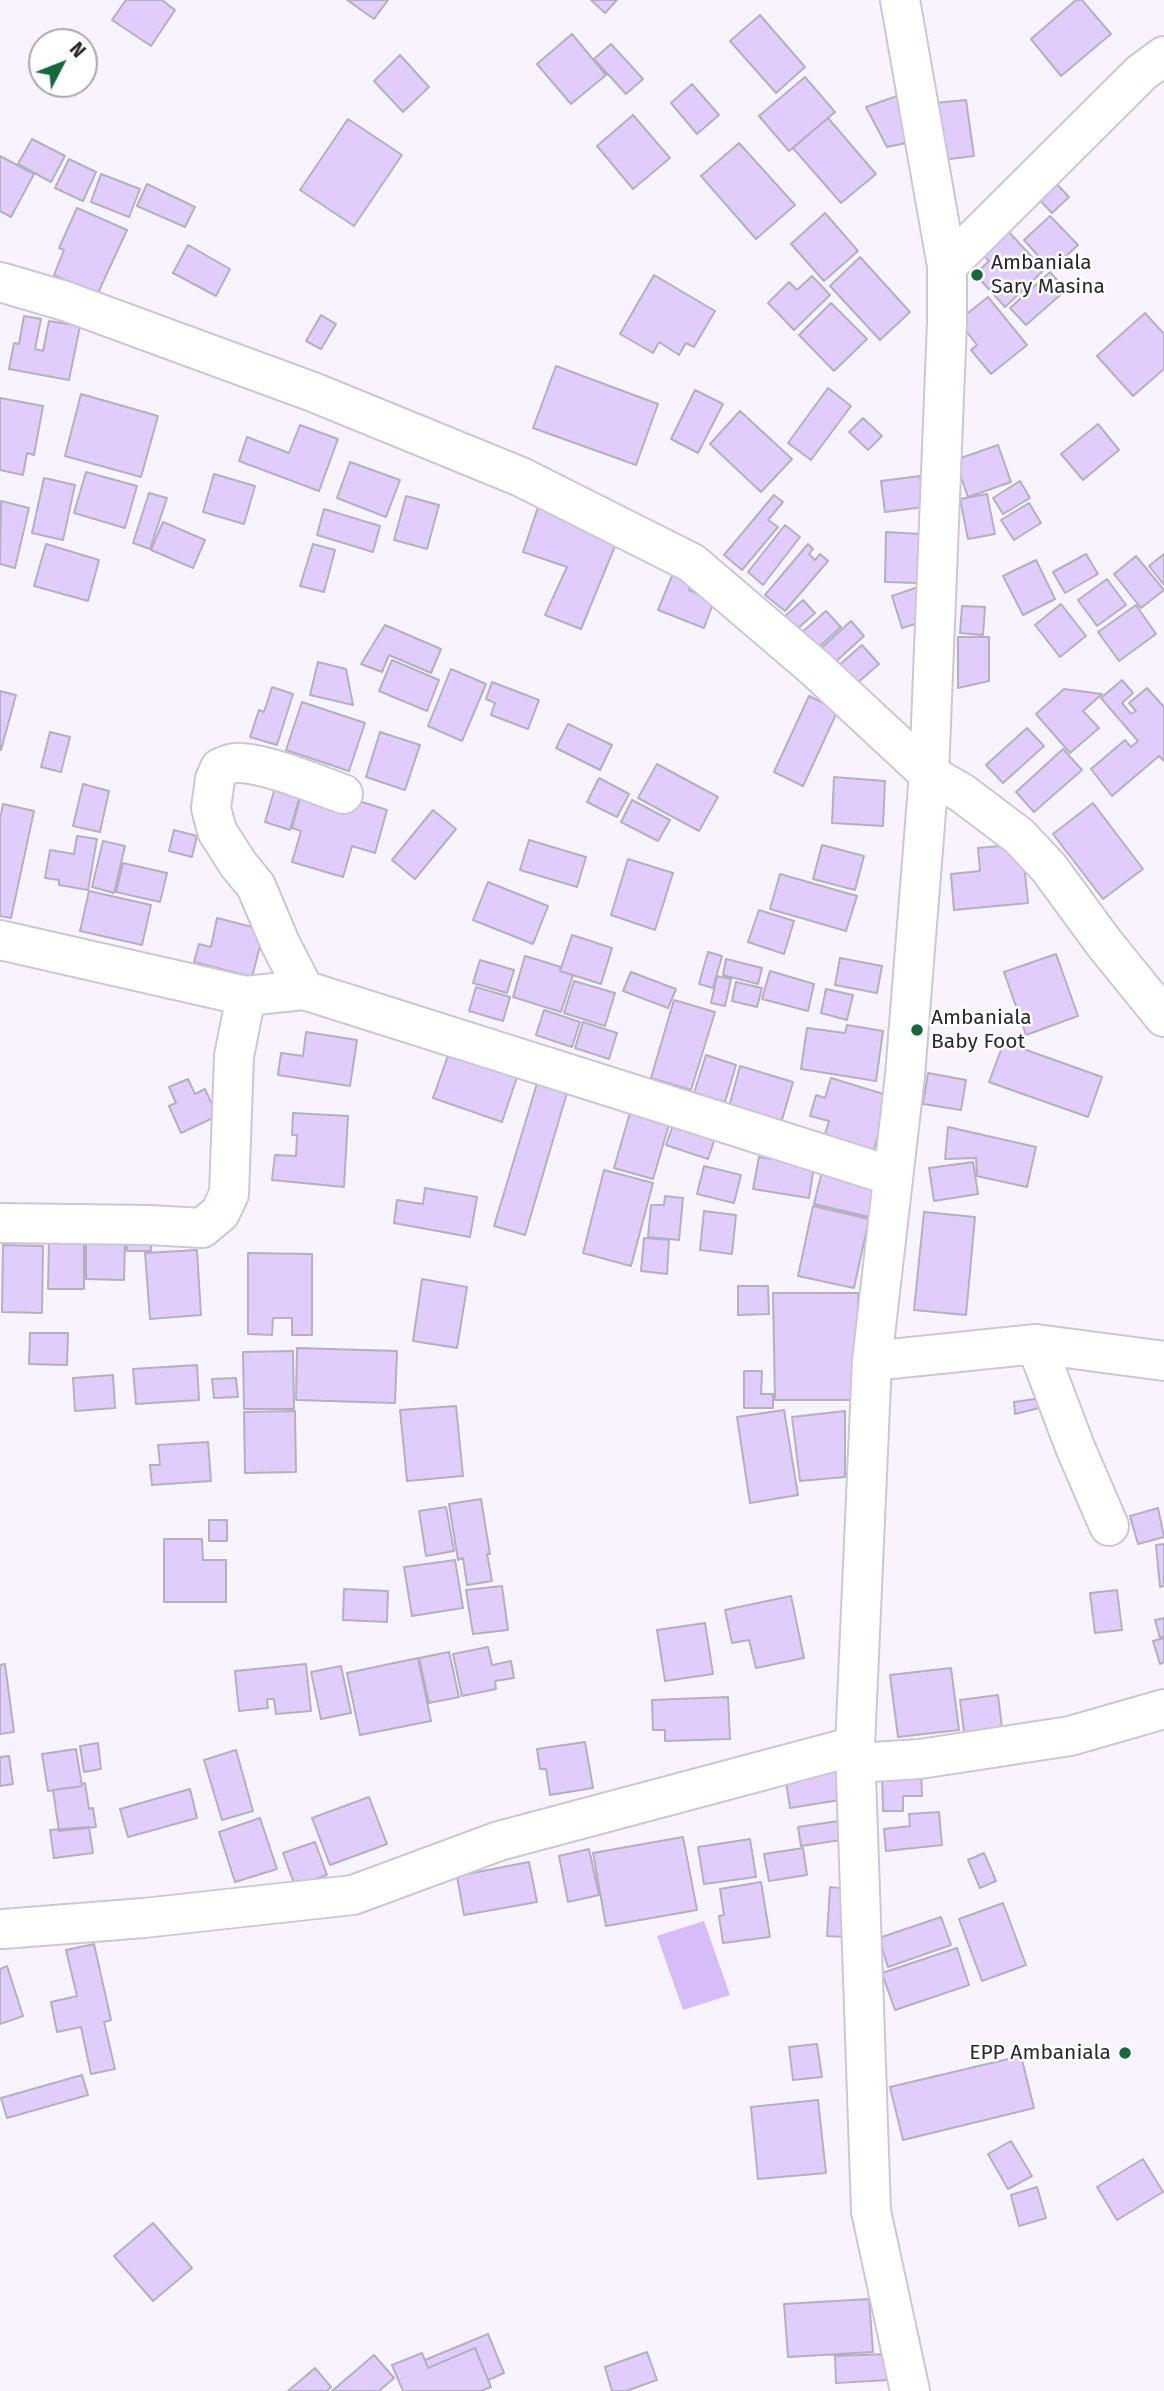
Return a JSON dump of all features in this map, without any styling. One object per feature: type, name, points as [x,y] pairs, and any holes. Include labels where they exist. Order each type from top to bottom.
[{"type":"street","points":[[900,0],[947,266],[947,322],[929,774],[905,1076],[872,1361],[856,1754],[871,2211],[910,2391]]},
{"type":"street","points":[[947,266],[1142,72],[1164,56]]},
{"type":"street","points":[[0,282],[65,301],[300,387],[521,477],[692,563],[816,668],[929,774],[962,793],[1019,836],[1049,868],[1104,943],[1164,1017]]},
{"type":"street","points":[[304,990],[256,886],[217,831],[211,808],[215,779],[220,768],[241,762],[343,794]]},
{"type":"street","points":[[0,940],[246,996],[304,990],[892,1176]]},
{"type":"street","points":[[0,1223],[149,1224],[202,1228],[220,1213],[229,1194],[234,1056],[246,996]]},
{"type":"street","points":[[872,1361],[1036,1344],[1164,1361]]},
{"type":"street","points":[[1036,1344],[1075,1447],[1109,1526]]},
{"type":"street","points":[[3,1929],[144,1918],[353,1895],[499,1841],[856,1754],[920,1759],[1070,1736],[1164,1709]]},
{"type":"shaded area","points":[[704,1921],[730,1995],[683,2010],[657,1936]]},
{"type":"building","points":[[126,0],[162,0],[175,10],[151,46],[112,20]]},
{"type":"building","points":[[347,0],[388,0],[374,19]]},
{"type":"building","points":[[591,0],[617,0],[605,13]]},
{"type":"building","points":[[1076,0],[1082,0],[1111,34],[1061,76],[1031,39]]},
{"type":"building","points":[[760,15],[805,67],[776,93],[730,41]]},
{"type":"building","points":[[572,34],[606,75],[571,104],[537,64]]},
{"type":"building","points":[[611,44],[643,79],[626,94],[594,59]]},
{"type":"building","points":[[400,55],[429,87],[403,112],[374,81]]},
{"type":"building","points":[[805,77],[835,112],[789,151],[759,116]]},
{"type":"building","points":[[692,84],[719,115],[697,134],[671,103]]},
{"type":"building","points":[[897,96],[906,143],[887,147],[866,107]]},
{"type":"building","points":[[966,100],[974,156],[942,160],[934,103]]},
{"type":"building","points":[[633,115],[670,158],[633,189],[597,146]]},
{"type":"building","points":[[828,118],[876,174],[841,203],[793,148]]},
{"type":"building","points":[[348,119],[402,155],[354,226],[300,190]]},
{"type":"building","points":[[32,139],[65,156],[51,182],[18,164]]},
{"type":"building","points":[[739,143],[795,205],[756,239],[701,176]]},
{"type":"building","points":[[0,156],[34,174],[11,217],[0,211]]},
{"type":"building","points":[[69,159],[96,172],[83,201],[55,188]]},
{"type":"building","points":[[101,174],[140,189],[129,217],[91,202]]},
{"type":"building","points":[[1051,178],[1069,197],[1052,213],[1034,194]]},
{"type":"building","points":[[147,184],[195,207],[185,227],[137,206]]},
{"type":"building","points":[[77,208],[127,230],[97,295],[54,275],[64,250],[59,248]]},
{"type":"building","points":[[825,213],[858,251],[824,281],[791,244]]},
{"type":"building","points":[[1050,216],[1078,245],[1051,270],[1024,240]]},
{"type":"building","points":[[1008,231],[1044,270],[1005,307],[975,274],[989,261],[982,254]]},
{"type":"building","points":[[188,245],[230,269],[216,296],[173,273]]},
{"type":"building","points":[[860,257],[910,312],[880,340],[830,286]]},
{"type":"building","points":[[1050,272],[1066,290],[1026,325],[1010,308]]},
{"type":"building","points":[[654,275],[715,311],[694,347],[686,343],[679,355],[659,342],[653,353],[620,334]]},
{"type":"building","points":[[812,276],[830,295],[794,330],[768,303],[789,282],[797,290]]},
{"type":"building","points":[[988,297],[1027,345],[991,374],[971,350],[977,345],[958,321]]},
{"type":"building","points":[[831,303],[867,339],[834,371],[799,335]]},
{"type":"building","points":[[1145,313],[1164,334],[1164,369],[1133,396],[1097,356]]},
{"type":"building","points":[[321,315],[336,324],[321,349],[306,341]]},
{"type":"building","points":[[24,316],[41,319],[35,349],[43,351],[49,321],[80,326],[69,380],[9,369],[14,343],[19,344]]},
{"type":"building","points":[[556,366],[658,404],[636,465],[533,428]]},
{"type":"building","points":[[828,388],[851,406],[811,460],[788,443]]},
{"type":"building","points":[[695,390],[723,404],[698,453],[671,439]]},
{"type":"building","points":[[81,394],[158,416],[141,477],[65,456]]},
{"type":"building","points":[[0,398],[43,406],[34,455],[27,453],[23,475],[0,470]]},
{"type":"building","points":[[740,411],[792,459],[761,492],[710,444]]},
{"type":"building","points":[[863,418],[882,436],[868,450],[849,432]]},
{"type":"building","points":[[1098,424],[1119,450],[1083,480],[1061,454]]},
{"type":"building","points":[[300,425],[338,439],[319,491],[239,461],[247,437],[289,453]]},
{"type":"building","points":[[998,445],[1011,482],[968,497],[955,460]]},
{"type":"building","points":[[350,462],[400,480],[386,517],[337,498]]},
{"type":"building","points":[[86,472],[137,486],[125,528],[74,513]]},
{"type":"building","points":[[214,474],[255,486],[244,524],[203,512]]},
{"type":"building","points":[[920,476],[924,507],[885,512],[881,481]]},
{"type":"building","points":[[44,478],[75,485],[63,540],[32,533]]},
{"type":"building","points":[[1020,481],[1030,498],[1003,514],[993,498]]},
{"type":"building","points":[[149,493],[167,498],[150,549],[133,543]]},
{"type":"building","points":[[987,494],[995,534],[968,539],[960,499]]},
{"type":"building","points":[[774,495],[783,502],[768,520],[778,527],[742,570],[724,555]]},
{"type":"building","points":[[406,496],[439,505],[427,549],[394,540]]},
{"type":"building","points":[[1,501],[29,508],[15,568],[0,564]]},
{"type":"building","points":[[540,501],[622,529],[581,629],[545,615],[567,567],[523,552]]},
{"type":"building","points":[[1029,503],[1041,523],[1014,540],[1001,520]]},
{"type":"building","points":[[324,509],[380,526],[373,552],[317,535]]},
{"type":"building","points":[[163,522],[205,540],[193,568],[151,550]]},
{"type":"building","points":[[785,525],[800,537],[763,585],[748,572]]},
{"type":"building","points":[[886,532],[920,534],[919,583],[885,582]]},
{"type":"building","points":[[46,544],[99,560],[88,601],[34,586]]},
{"type":"building","points":[[313,544],[335,550],[324,592],[300,586]]},
{"type":"building","points":[[808,544],[813,549],[809,554],[815,560],[820,554],[828,561],[785,611],[765,595]]},
{"type":"building","points":[[1086,554],[1098,574],[1065,593],[1053,572]]},
{"type":"building","points":[[1164,554],[1164,585],[1149,566]]},
{"type":"building","points":[[1136,556],[1164,590],[1141,608],[1114,574]]},
{"type":"building","points":[[1036,560],[1055,599],[1023,615],[1003,576]]},
{"type":"building","points":[[674,571],[693,579],[689,590],[714,601],[704,628],[658,610]]},
{"type":"building","points":[[1107,579],[1126,605],[1097,626],[1078,600]]},
{"type":"building","points":[[918,587],[928,620],[902,628],[892,596]]},
{"type":"building","points":[[803,600],[815,613],[796,630],[784,617]]},
{"type":"building","points":[[1061,604],[1086,636],[1060,657],[1035,625]]},
{"type":"building","points":[[1136,605],[1156,634],[1119,661],[1098,632]]},
{"type":"building","points":[[962,606],[985,607],[983,635],[960,633]]},
{"type":"building","points":[[826,611],[841,627],[813,652],[799,635]]},
{"type":"building","points":[[851,621],[864,636],[832,665],[819,650]]},
{"type":"building","points":[[385,625],[441,649],[431,673],[389,655],[382,672],[361,664]]},
{"type":"building","points":[[958,637],[989,637],[989,681],[958,688]]},
{"type":"building","points":[[862,645],[879,664],[855,685],[838,666]]},
{"type":"building","points":[[392,660],[439,680],[427,711],[379,691]]},
{"type":"building","points":[[318,662],[346,669],[353,705],[310,695]]},
{"type":"building","points":[[451,669],[486,684],[462,741],[428,726]]},
{"type":"building","points":[[1122,680],[1133,693],[1122,703],[1131,714],[1136,711],[1129,703],[1147,688],[1164,707],[1164,761],[1159,756],[1112,796],[1091,769],[1125,740],[1131,747],[1138,741],[1101,698]]},
{"type":"building","points":[[492,682],[539,700],[528,729],[491,715],[495,703],[486,699]]},
{"type":"building","points":[[272,687],[293,694],[277,745],[250,737],[259,710],[264,712]]},
{"type":"building","points":[[1064,689],[1102,694],[1083,711],[1099,728],[1070,753],[1036,714]]},
{"type":"building","points":[[0,691],[16,695],[1,750],[0,750]]},
{"type":"building","points":[[809,696],[838,710],[803,786],[774,772]]},
{"type":"building","points":[[302,702],[365,723],[349,771],[286,750]]},
{"type":"building","points":[[568,724],[612,745],[600,770],[556,748]]},
{"type":"building","points":[[1027,728],[1044,746],[1003,783],[986,765]]},
{"type":"building","points":[[50,732],[70,737],[61,772],[41,767]]},
{"type":"building","points":[[380,732],[420,745],[405,790],[366,777]]},
{"type":"building","points":[[1063,749],[1082,770],[1034,812],[1016,792]]},
{"type":"building","points":[[657,764],[718,797],[699,831],[638,798]]},
{"type":"building","points":[[834,777],[885,781],[883,826],[832,823]]},
{"type":"building","points":[[599,778],[629,794],[617,817],[587,802]]},
{"type":"building","points":[[277,781],[302,789],[290,830],[265,822]]},
{"type":"building","points":[[83,784],[109,791],[100,832],[73,826]]},
{"type":"building","points":[[302,791],[357,808],[359,801],[387,810],[375,853],[352,846],[343,877],[292,862],[301,831],[292,828]]},
{"type":"building","points":[[632,800],[670,820],[658,841],[621,822]]},
{"type":"building","points":[[1093,803],[1143,869],[1103,899],[1053,834]]},
{"type":"building","points":[[3,804],[34,811],[11,918],[0,916],[0,819]]},
{"type":"building","points":[[433,810],[456,829],[415,879],[392,860]]},
{"type":"building","points":[[174,830],[197,836],[192,857],[169,851]]},
{"type":"building","points":[[77,836],[97,839],[88,890],[59,885],[59,880],[45,878],[50,850],[74,854]]},
{"type":"building","points":[[529,840],[586,857],[577,887],[520,870]]},
{"type":"building","points":[[103,841],[125,846],[114,893],[92,887]]},
{"type":"building","points":[[1022,844],[1028,903],[954,910],[951,874],[980,871],[978,848]]},
{"type":"building","points":[[822,845],[864,856],[855,890],[813,879]]},
{"type":"building","points":[[628,859],[673,873],[655,930],[611,915]]},
{"type":"building","points":[[123,863],[167,873],[160,902],[116,892]]},
{"type":"building","points":[[780,874],[857,896],[846,931],[770,909]]},
{"type":"building","points":[[488,882],[548,906],[533,944],[473,920]]},
{"type":"building","points":[[89,891],[151,905],[142,945],[80,931]]},
{"type":"building","points":[[759,910],[794,921],[784,954],[748,942]]},
{"type":"building","points":[[217,918],[264,930],[252,977],[194,962],[199,944],[211,947]]},
{"type":"building","points":[[572,935],[612,948],[601,984],[560,971]]},
{"type":"building","points":[[708,952],[722,956],[713,988],[699,984]]},
{"type":"building","points":[[1056,954],[1078,1016],[1026,1035],[1004,972]]},
{"type":"building","points":[[525,956],[561,967],[560,971],[573,975],[561,1012],[513,997]]},
{"type":"building","points":[[840,958],[882,966],[877,993],[835,985]]},
{"type":"building","points":[[726,959],[762,968],[758,984],[723,975]]},
{"type":"building","points":[[480,960],[514,970],[507,993],[473,983]]},
{"type":"building","points":[[770,971],[814,984],[808,1011],[762,999]]},
{"type":"building","points":[[631,972],[676,989],[668,1008],[623,991]]},
{"type":"building","points":[[717,976],[731,979],[725,1006],[711,1003]]},
{"type":"building","points":[[574,981],[615,993],[605,1026],[564,1013]]},
{"type":"building","points":[[736,982],[762,988],[757,1007],[732,1001]]},
{"type":"building","points":[[476,987],[510,997],[503,1021],[469,1011]]},
{"type":"building","points":[[826,989],[853,995],[847,1020],[821,1013]]},
{"type":"building","points":[[674,1000],[715,1012],[691,1090],[651,1078]]},
{"type":"building","points":[[544,1010],[580,1022],[572,1047],[536,1035]]},
{"type":"building","points":[[583,1022],[617,1033],[609,1059],[575,1048]]},
{"type":"building","points":[[847,1025],[883,1031],[876,1081],[801,1069],[807,1028],[845,1033]]},
{"type":"building","points":[[306,1032],[357,1040],[350,1086],[278,1075],[281,1053],[303,1056]]},
{"type":"building","points":[[1004,1042],[1102,1077],[1088,1117],[989,1082]]},
{"type":"building","points":[[450,1050],[518,1074],[502,1122],[433,1098]]},
{"type":"building","points":[[706,1055],[736,1065],[725,1102],[694,1093]]},
{"type":"building","points":[[740,1066],[793,1082],[781,1123],[729,1107]]},
{"type":"building","points":[[928,1073],[966,1080],[961,1110],[923,1104]]},
{"type":"building","points":[[539,1077],[569,1086],[525,1235],[494,1226]]},
{"type":"building","points":[[831,1078],[890,1096],[872,1156],[823,1141],[829,1121],[810,1116],[816,1095],[825,1098]]},
{"type":"building","points":[[188,1079],[195,1094],[205,1089],[217,1116],[181,1133],[169,1106],[176,1103],[169,1087]]},
{"type":"building","points":[[636,1092],[675,1104],[653,1179],[614,1168]]},
{"type":"building","points":[[679,1108],[720,1123],[708,1159],[666,1145]]},
{"type":"building","points":[[293,1113],[348,1116],[344,1187],[272,1180],[275,1155],[296,1156],[297,1135],[292,1135]]},
{"type":"building","points":[[948,1127],[1036,1147],[1027,1187],[977,1176],[976,1158],[945,1159]]},
{"type":"building","points":[[759,1157],[814,1166],[809,1198],[753,1189]]},
{"type":"building","points":[[973,1162],[978,1194],[934,1201],[929,1168]]},
{"type":"building","points":[[824,1163],[884,1177],[874,1218],[814,1204]]},
{"type":"building","points":[[704,1166],[741,1175],[734,1203],[697,1194]]},
{"type":"building","points":[[604,1170],[653,1183],[631,1266],[583,1253]]},
{"type":"building","points":[[425,1188],[477,1197],[470,1237],[394,1223],[397,1200],[423,1204]]},
{"type":"building","points":[[665,1196],[683,1198],[679,1240],[648,1237],[651,1205],[664,1205]]},
{"type":"building","points":[[813,1206],[869,1219],[854,1288],[798,1276]]},
{"type":"building","points":[[704,1211],[736,1215],[732,1254],[700,1250]]},
{"type":"building","points":[[924,1212],[975,1217],[966,1315],[914,1310]]},
{"type":"building","points":[[126,1232],[151,1232],[151,1251],[127,1251]]},
{"type":"building","points":[[644,1238],[669,1240],[667,1274],[641,1271]]},
{"type":"building","points":[[49,1240],[84,1240],[84,1289],[48,1289]]},
{"type":"building","points":[[86,1240],[125,1241],[124,1280],[86,1279]]},
{"type":"building","points":[[3,1245],[43,1246],[42,1313],[2,1312]]},
{"type":"building","points":[[197,1250],[201,1315],[150,1319],[145,1253]]},
{"type":"building","points":[[248,1253],[312,1254],[312,1335],[292,1335],[292,1318],[273,1318],[272,1335],[248,1334]]},
{"type":"building","points":[[422,1279],[467,1287],[457,1348],[413,1341]]},
{"type":"building","points":[[738,1286],[768,1286],[769,1314],[738,1315]]},
{"type":"building","points":[[773,1293],[858,1293],[859,1400],[775,1400]]},
{"type":"building","points":[[30,1333],[68,1333],[67,1365],[29,1364]]},
{"type":"building","points":[[297,1348],[397,1351],[395,1403],[296,1400]]},
{"type":"building","points":[[293,1351],[294,1409],[244,1409],[243,1352]]},
{"type":"building","points":[[197,1365],[199,1400],[136,1404],[133,1369]]},
{"type":"building","points":[[744,1371],[762,1371],[761,1394],[773,1394],[773,1408],[744,1408]]},
{"type":"building","points":[[113,1375],[115,1408],[75,1411],[73,1378]]},
{"type":"building","points":[[236,1378],[238,1397],[214,1398],[212,1379]]},
{"type":"building","points":[[1049,1397],[1051,1417],[1043,1418],[1043,1407],[1015,1414],[1014,1402]]},
{"type":"building","points":[[456,1406],[463,1476],[407,1481],[400,1410]]},
{"type":"building","points":[[784,1410],[798,1495],[750,1503],[737,1417]]},
{"type":"building","points":[[295,1411],[296,1472],[245,1473],[244,1412]]},
{"type":"building","points":[[845,1411],[845,1477],[800,1481],[792,1417]]},
{"type":"building","points":[[208,1442],[211,1481],[152,1485],[150,1465],[160,1465],[158,1445]]},
{"type":"building","points":[[481,1499],[492,1581],[467,1585],[463,1558],[458,1560],[449,1504]]},
{"type":"building","points":[[446,1507],[454,1551],[426,1556],[419,1511]]},
{"type":"building","points":[[1158,1508],[1164,1537],[1138,1544],[1130,1516]]},
{"type":"building","points":[[209,1520],[227,1520],[227,1541],[209,1541]]},
{"type":"building","points":[[164,1539],[202,1539],[203,1560],[226,1560],[226,1602],[164,1602]]},
{"type":"building","points":[[1164,1544],[1164,1586],[1160,1587],[1156,1545]]},
{"type":"building","points":[[455,1560],[463,1608],[412,1616],[404,1567]]},
{"type":"building","points":[[502,1586],[508,1630],[473,1634],[466,1590]]},
{"type":"building","points":[[344,1589],[388,1591],[387,1622],[343,1620]]},
{"type":"building","points":[[1117,1590],[1122,1630],[1095,1633],[1090,1593]]},
{"type":"building","points":[[791,1596],[804,1658],[756,1668],[749,1640],[732,1643],[725,1610]]},
{"type":"building","points":[[1164,1618],[1164,1636],[1160,1638],[1155,1620]]},
{"type":"building","points":[[705,1623],[713,1674],[665,1681],[657,1630]]},
{"type":"building","points":[[1164,1638],[1164,1662],[1160,1664],[1153,1641]]},
{"type":"building","points":[[488,1647],[492,1665],[511,1661],[514,1678],[495,1681],[496,1689],[462,1696],[453,1654]]},
{"type":"building","points":[[449,1652],[459,1697],[429,1703],[419,1658]]},
{"type":"building","points":[[418,1658],[431,1721],[360,1735],[347,1673]]},
{"type":"building","points":[[5,1664],[14,1732],[0,1734],[0,1665]]},
{"type":"building","points":[[306,1664],[311,1711],[276,1714],[274,1699],[267,1699],[268,1708],[239,1711],[235,1671]]},
{"type":"building","points":[[341,1666],[351,1713],[321,1719],[311,1672]]},
{"type":"building","points":[[951,1668],[959,1730],[898,1737],[890,1675]]},
{"type":"building","points":[[998,1695],[1002,1728],[964,1732],[960,1700]]},
{"type":"building","points":[[728,1697],[730,1739],[665,1741],[665,1730],[653,1730],[652,1700]]},
{"type":"building","points":[[585,1742],[593,1788],[550,1795],[546,1769],[540,1769],[537,1749]]},
{"type":"building","points":[[98,1743],[101,1769],[84,1772],[80,1746]]},
{"type":"building","points":[[76,1749],[82,1786],[48,1791],[42,1754]]},
{"type":"building","points":[[236,1750],[253,1811],[222,1820],[204,1760]]},
{"type":"building","points":[[9,1756],[13,1784],[0,1786],[0,1757]]},
{"type":"building","points":[[841,1767],[846,1799],[790,1808],[785,1775]]},
{"type":"building","points":[[882,1768],[921,1768],[922,1796],[903,1796],[903,1811],[883,1811]]},
{"type":"building","points":[[85,1783],[89,1809],[93,1808],[96,1827],[59,1831],[53,1790],[82,1786]]},
{"type":"building","points":[[190,1789],[197,1818],[128,1837],[120,1809]]},
{"type":"building","points":[[369,1797],[387,1844],[330,1865],[312,1818]]},
{"type":"building","points":[[939,1812],[942,1845],[886,1851],[884,1829],[910,1826],[909,1814]]},
{"type":"building","points":[[260,1818],[277,1869],[235,1882],[219,1832]]},
{"type":"building","points":[[845,1820],[848,1839],[801,1846],[798,1827]]},
{"type":"building","points":[[89,1827],[93,1853],[54,1858],[50,1830]]},
{"type":"building","points":[[683,1837],[697,1910],[606,1926],[593,1853]]},
{"type":"building","points":[[750,1839],[756,1877],[704,1884],[698,1847]]},
{"type":"building","points":[[315,1842],[327,1875],[295,1886],[283,1853]]},
{"type":"building","points":[[803,1848],[807,1875],[769,1881],[764,1854]]},
{"type":"building","points":[[589,1849],[599,1895],[568,1902],[559,1856]]},
{"type":"building","points":[[984,1853],[996,1881],[980,1888],[968,1860]]},
{"type":"building","points":[[529,1862],[537,1902],[464,1915],[457,1876]]},
{"type":"building","points":[[761,1882],[770,1937],[723,1943],[719,1916],[724,1915],[720,1889]]},
{"type":"building","points":[[830,1887],[849,1889],[846,1937],[827,1936]]},
{"type":"building","points":[[1003,1903],[1026,1965],[982,1981],[959,1919]]},
{"type":"building","points":[[941,1917],[951,1945],[888,1967],[879,1938]]},
{"type":"building","points":[[94,1944],[111,2020],[104,2022],[115,2069],[91,2074],[81,2027],[57,2032],[51,2002],[77,1996],[66,1950]]},
{"type":"building","points":[[957,1948],[969,1985],[895,2010],[882,1973]]},
{"type":"building","points":[[7,1966],[23,2016],[0,2024],[0,1969]]},
{"type":"building","points":[[817,2044],[822,2077],[793,2080],[789,2047]]},
{"type":"building","points":[[1021,2056],[1034,2108],[903,2140],[890,2087]]},
{"type":"building","points":[[82,2075],[88,2095],[7,2118],[1,2098]]},
{"type":"building","points":[[818,2100],[826,2173],[758,2179],[751,2107]]},
{"type":"building","points":[[1011,2141],[1032,2176],[1008,2189],[988,2154]]},
{"type":"building","points":[[1143,2159],[1163,2192],[1117,2220],[1097,2187]]},
{"type":"building","points":[[1037,2187],[1046,2218],[1019,2226],[1011,2195]]},
{"type":"building","points":[[153,2223],[192,2268],[153,2301],[114,2256]]},
{"type":"building","points":[[869,2299],[873,2352],[788,2357],[784,2304]]},
{"type":"building","points":[[488,2334],[504,2373],[488,2380],[475,2348],[428,2368],[425,2360]]},
{"type":"building","points":[[475,2348],[491,2387],[481,2391],[403,2391],[392,2365],[422,2353],[428,2368]]},
{"type":"building","points":[[647,2352],[657,2380],[626,2391],[612,2391],[605,2367]]},
{"type":"building","points":[[888,2354],[889,2380],[836,2383],[835,2356]]},
{"type":"building","points":[[374,2355],[394,2378],[379,2391],[332,2391]]},
{"type":"building","points":[[315,2368],[331,2387],[327,2391],[288,2391]]},
{"type":"place","name":"Ambaniala Sary Masina","points":[[977,275]]},
{"type":"place","name":"Ambaniala Baby Foot","points":[[917,1030]]},
{"type":"place","name":"EPP Ambaniala","points":[[1125,2053]]}]
